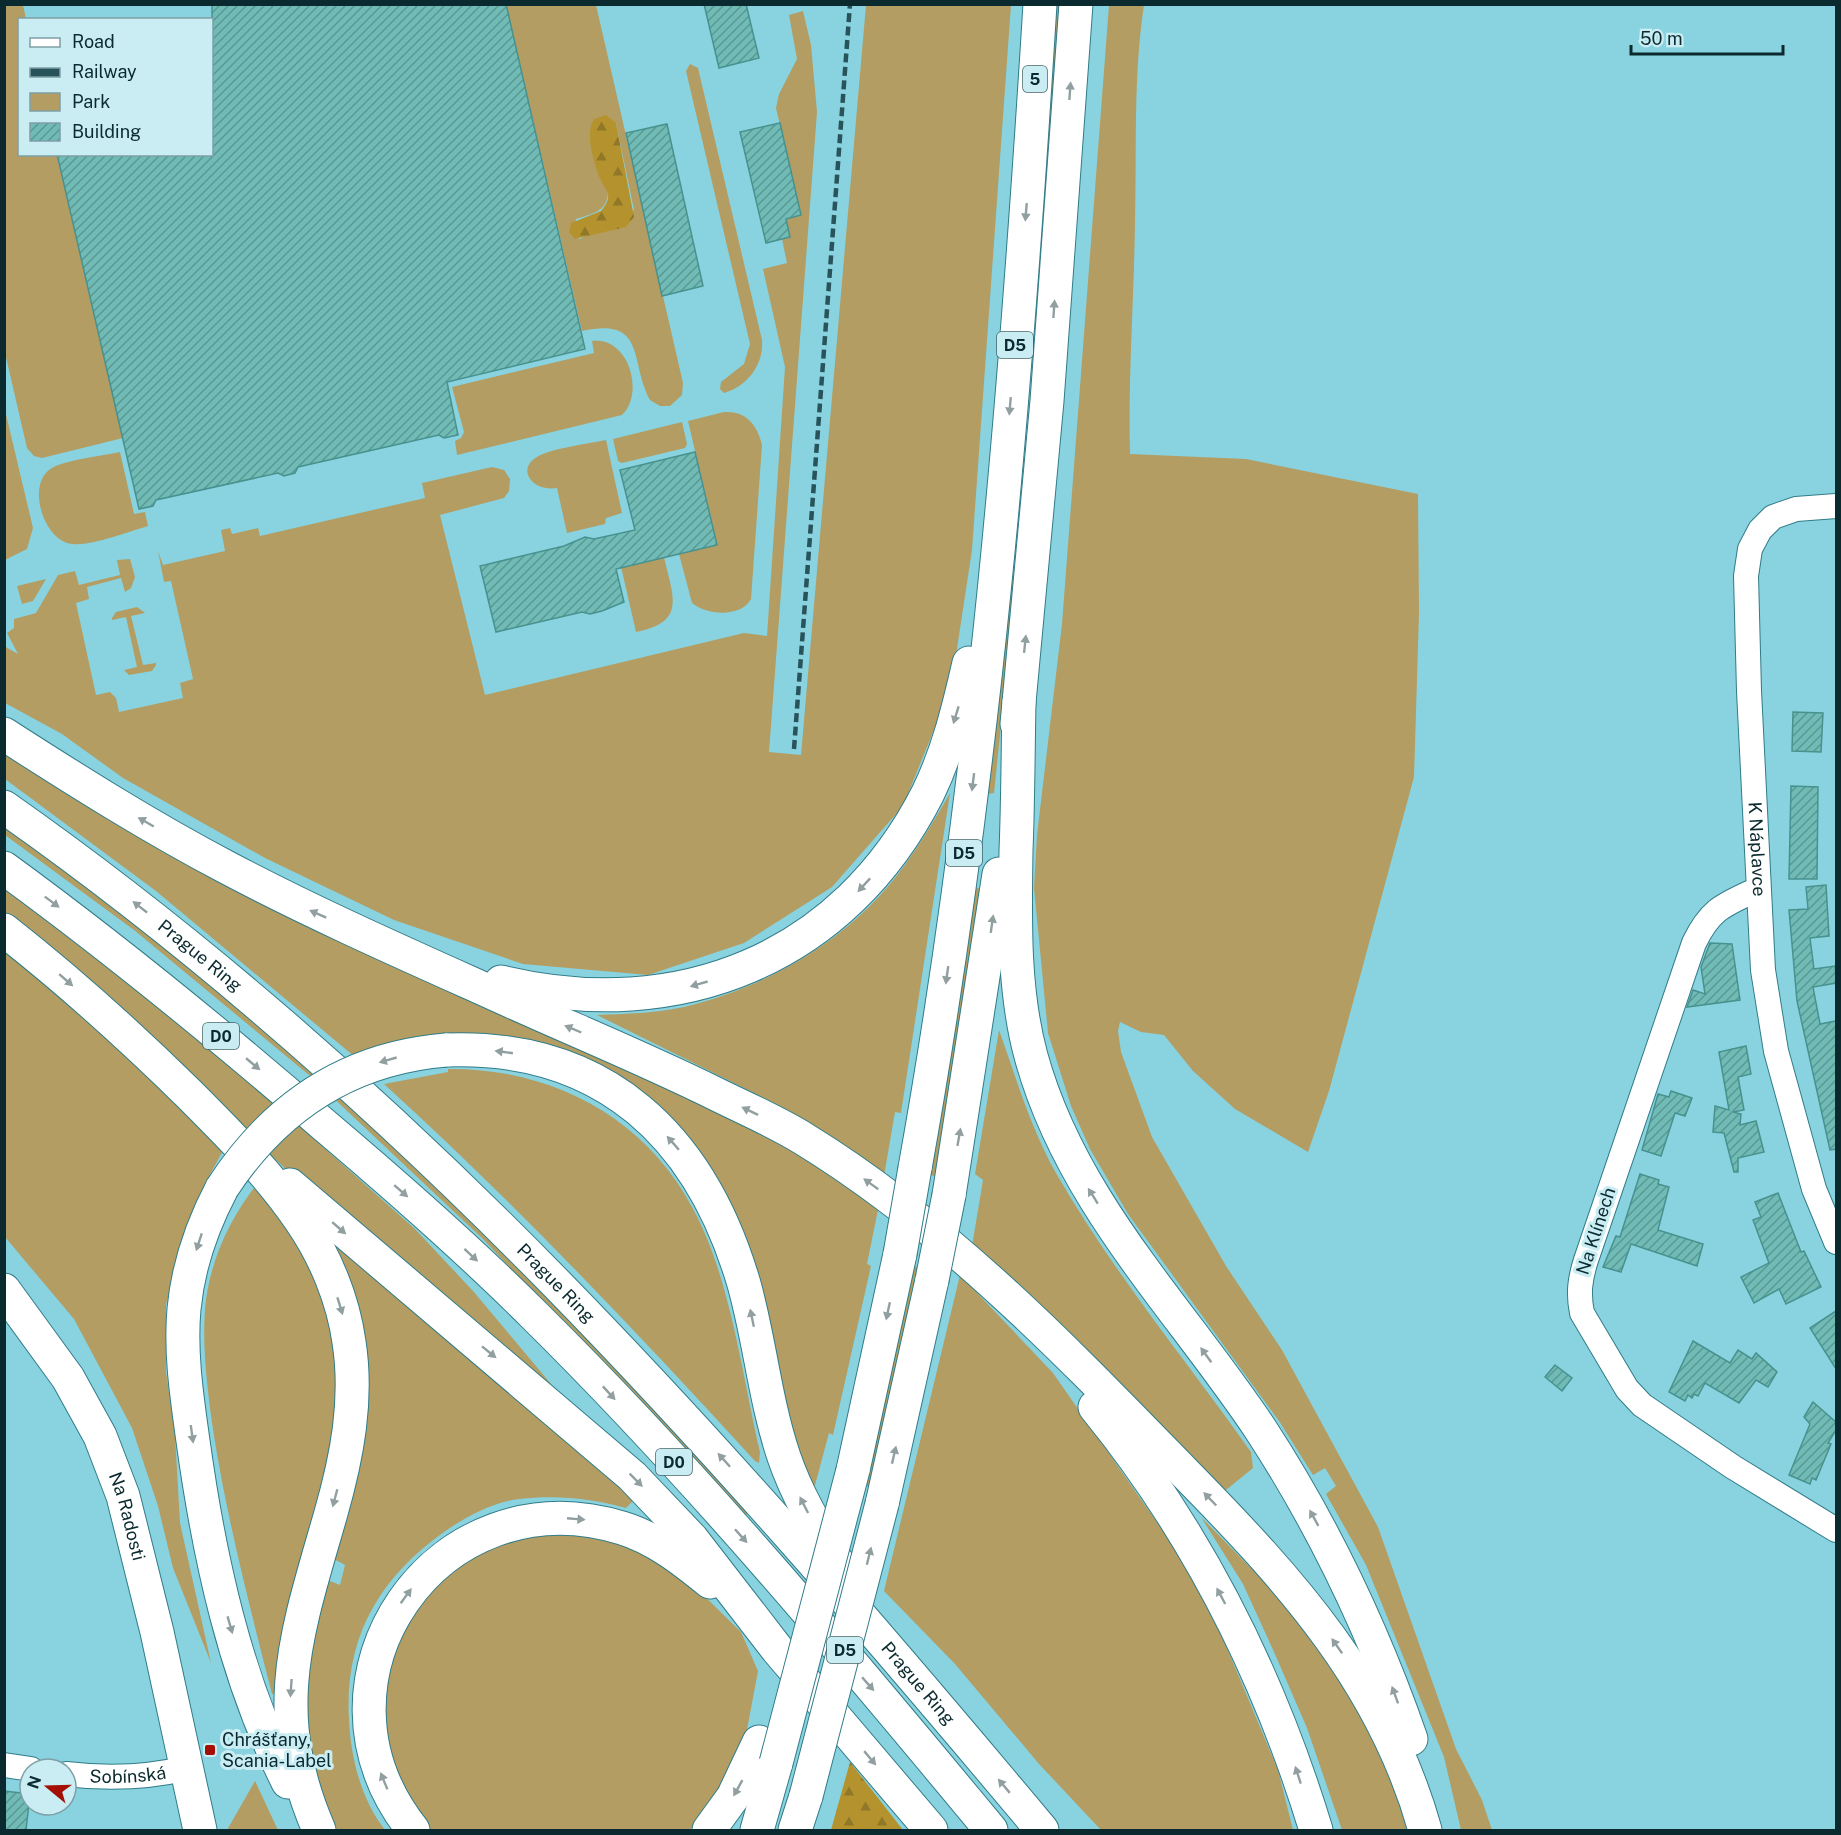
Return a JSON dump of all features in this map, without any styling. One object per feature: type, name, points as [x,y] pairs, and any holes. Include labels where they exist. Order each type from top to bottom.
[{"type":"main road","name":"5","points":[[1031,154],[1040,4]]},
{"type":"main road","name":"5","points":[[1066,149],[1076,4]]},
{"type":"main road","name":"D5","points":[[797,1830],[882,1504],[932,1280],[949,1195],[985,976],[1019,702],[1044,447],[1066,149]]},
{"type":"main road","name":"D5","points":[[757,1830],[768,1752],[821,1597],[853,1470],[900,1254],[915,1168],[961,879],[999,536],[1031,154]]},
{"type":"main road","points":[[372,937],[486,978],[536,990],[607,997],[658,993],[706,982],[756,963],[801,938],[834,914],[865,885],[905,833],[929,790],[960,701],[999,536]]},
{"type":"main road","points":[[1019,702],[1017,947],[1025,1029],[1040,1086],[1071,1159],[1104,1215],[1260,1430],[1313,1516],[1383,1661],[1420,1767],[1438,1830]]},
{"type":"main road","points":[[4,734],[194,850],[307,909],[659,1066],[779,1125],[849,1168],[896,1202],[1063,1349],[1258,1548],[1294,1589],[1366,1689],[1403,1763],[1425,1830]]},
{"type":"main road","name":"Prague Ring","points":[[4,807],[106,881],[234,983],[326,1061],[472,1197],[628,1356],[887,1647],[1042,1830]]},
{"type":"main road","name":"Prague Ring","points":[[4,868],[81,924],[210,1027],[428,1215],[534,1314],[760,1557],[991,1830]]},
{"type":"main road","points":[[4,930],[137,1043],[215,1120],[632,1476],[692,1539],[777,1649],[931,1830]]},
{"type":"main road","points":[[312,1830],[274,1754],[242,1665],[209,1538],[191,1433],[183,1356],[184,1309],[200,1237],[222,1188],[265,1132],[303,1100],[324,1087],[384,1061],[446,1050],[506,1052],[577,1072],[638,1109],[684,1156],[708,1192],[737,1262],[776,1431],[795,1486],[887,1647]]},
{"type":"main road","points":[[215,1120],[301,1221],[335,1287],[349,1341],[353,1400],[348,1445],[297,1640],[291,1686],[290,1718],[293,1748],[300,1779],[319,1830]]},
{"type":"main road","points":[[965,1261],[1089,1399],[1130,1452],[1178,1523],[1228,1609],[1270,1698],[1316,1830]]},
{"type":"main road","name":"Na Radosti","points":[[4,1290],[68,1378],[100,1436],[123,1496],[157,1632],[200,1830]]},
{"type":"main road","points":[[413,1830],[388,1792],[373,1747],[369,1708],[372,1671],[390,1621],[410,1590],[432,1566],[471,1539],[520,1522],[549,1518],[592,1521],[623,1528],[653,1541],[697,1571],[777,1649]]},
{"type":"main road","points":[[709,1830],[768,1752]]},
{"type":"street","name":"K Náplavce","points":[[1836,506],[1796,509],[1773,517],[1760,530],[1750,549],[1746,576],[1749,691],[1763,970],[1776,1051],[1814,1189],[1836,1242]]},
{"type":"street","name":"Na Klínech","points":[[1758,889],[1718,908],[1703,924],[1694,943],[1586,1260],[1579,1283],[1579,1299],[1582,1313],[1627,1389],[1642,1405],[1732,1467],[1836,1530]]},
{"type":"street","name":"Sobínská","points":[[78,1775],[105,1778],[141,1777],[187,1768]]},
{"type":"green space","points":[[4,5],[23,5],[26,18],[18,18],[18,156],[57,156],[123,438],[42,458],[34,456],[27,448],[5,353]]},
{"type":"green space","points":[[506,5],[596,5],[683,383],[682,395],[670,406],[660,406],[650,400],[627,336],[617,330],[603,328],[582,331]],"holes":[[[616,123],[634,210],[580,239],[572,236],[576,219],[595,213],[606,202],[608,188],[603,182]]]},
{"type":"green space","points":[[866,5],[1011,5],[972,550],[951,688],[903,806],[832,887],[744,943],[648,975],[523,964],[394,920],[265,858],[123,778],[62,734],[5,703],[4,646],[18,654],[7,633],[14,628],[14,619],[36,613],[58,575],[75,571],[79,585],[120,575],[117,560],[130,559],[135,577],[131,588],[125,592],[121,578],[87,587],[89,599],[76,603],[96,695],[110,692],[116,698],[119,712],[183,698],[180,683],[193,679],[171,581],[164,582],[158,551],[163,565],[225,551],[221,530],[230,528],[232,534],[258,528],[260,536],[425,498],[422,483],[492,467],[504,470],[510,479],[509,491],[504,498],[440,515],[485,695],[744,633],[767,636],[785,367],[763,269],[787,263],[782,239],[790,237],[786,219],[801,215],[776,108],[779,94],[797,59],[789,15],[803,11],[811,45],[817,112],[769,752],[801,755]]},
{"type":"green space","points":[[1052,5],[1062,5],[1047,216],[1039,215]]},
{"type":"green space","points":[[1109,5],[1144,5],[1137,86],[1130,454],[1246,459],[1418,494],[1419,613],[1414,777],[1329,1091],[1308,1152],[1235,1109],[1193,1071],[1164,1035],[1141,1032],[1120,1022],[1118,1031],[1121,1052],[1152,1137],[1226,1266],[1282,1350],[1378,1527],[1456,1749],[1482,1800],[1492,1830],[1461,1830],[1444,1757],[1366,1565],[1326,1494],[1336,1486],[1325,1468],[1313,1475],[1279,1421],[1128,1214],[1090,1149],[1071,1106],[1048,1033],[1034,888],[1037,835],[1062,624]]},
{"type":"green space","points":[[690,64],[698,68],[762,340],[760,357],[753,373],[733,390],[724,393],[720,389],[721,382],[744,364],[750,344],[686,71]]},
{"type":"green space","points":[[606,115],[616,123],[634,217],[626,227],[575,239],[569,232],[571,223],[601,211],[608,200],[594,161],[590,138],[594,119]]},
{"type":"green space","points":[[592,341],[605,342],[616,347],[630,368],[632,393],[629,405],[622,415],[457,455],[455,441],[461,438],[464,432],[452,387],[594,353]]},
{"type":"green space","points":[[4,406],[33,528],[27,549],[5,560]]},
{"type":"green space","points":[[724,412],[739,414],[749,420],[754,425],[762,445],[751,599],[740,609],[723,613],[706,610],[692,603],[679,554],[717,545],[688,421]]},
{"type":"green space","points":[[682,422],[687,444],[685,448],[622,463],[618,461],[613,439]]},
{"type":"green space","points":[[606,440],[622,513],[606,518],[605,524],[567,533],[557,488],[540,487],[534,483],[528,473],[528,467],[531,462],[543,454]]},
{"type":"green space","points":[[120,452],[134,514],[145,512],[148,526],[89,543],[72,544],[62,541],[47,524],[42,512],[39,488],[43,478],[49,470],[63,464]]},
{"type":"green space","points":[[664,557],[673,596],[670,614],[663,622],[652,628],[636,632],[619,558]]},
{"type":"green space","points":[[46,579],[33,601],[22,604],[17,586]]},
{"type":"green space","points":[[1008,580],[1016,581],[994,793],[988,794]]},
{"type":"green space","points":[[137,607],[145,613],[131,616],[143,665],[156,663],[156,665],[152,671],[129,675],[124,670],[137,667],[126,617],[112,620],[112,618],[116,612]]},
{"type":"green space","points":[[4,748],[729,1110],[879,1205],[867,1264],[871,1266],[833,1435],[829,1433],[814,1489],[788,1449],[724,1200],[566,1058],[355,1057],[156,891],[5,779]]},
{"type":"green space","points":[[950,793],[901,1113],[895,1112],[884,1176],[780,1106],[597,1015],[630,1014],[684,1007],[745,987],[802,959],[854,921],[877,898],[912,854]]},
{"type":"green space","points":[[5,824],[138,923],[315,1070],[490,1233],[750,1513],[744,1516],[484,1240],[309,1075],[134,930],[5,835]]},
{"type":"green space","points":[[973,885],[982,891],[937,1177],[928,1174]]},
{"type":"green space","points":[[4,886],[204,1041],[415,1229],[473,1291],[551,1384],[549,1390],[326,1207],[74,970],[5,914]]},
{"type":"green space","points":[[4,950],[58,991],[224,1149],[204,1185],[166,1304],[166,1372],[175,1435],[180,1523],[211,1663],[173,1568],[158,1506],[132,1428],[74,1319],[5,1237]]},
{"type":"green space","points":[[999,1030],[1031,1121],[1056,1173],[1125,1280],[1251,1452],[1253,1468],[1221,1494],[972,1246],[983,1180],[975,1174]]},
{"type":"green space","points":[[448,1069],[485,1071],[522,1077],[557,1088],[590,1103],[620,1123],[647,1146],[672,1175],[692,1207],[716,1263],[741,1359],[760,1452],[759,1463],[528,1221],[384,1084],[448,1072]]},
{"type":"green space","points":[[257,1184],[307,1253],[338,1340],[340,1419],[280,1693],[272,1694],[226,1501],[214,1436],[204,1341],[207,1292],[216,1258],[229,1227]]},
{"type":"green space","points":[[340,1247],[634,1500],[626,1508],[560,1497],[519,1499],[489,1507],[452,1526],[421,1550],[384,1590],[370,1612],[353,1663],[349,1690],[349,1720],[352,1749],[359,1778],[370,1805],[385,1830],[330,1830],[306,1750],[306,1672],[327,1580],[340,1585],[345,1565],[332,1558],[354,1486],[335,1251]]},
{"type":"green space","points":[[911,1263],[918,1268],[871,1491],[863,1481]]},
{"type":"green space","points":[[960,1275],[1053,1373],[1179,1554],[1224,1641],[1278,1770],[1293,1830],[1101,1830],[1039,1764],[955,1664],[884,1591]]},
{"type":"green space","points":[[1201,1517],[1277,1595],[1359,1700],[1415,1830],[1342,1830],[1307,1728],[1274,1652],[1243,1584]]},
{"type":"green space","points":[[517,1531],[612,1534],[688,1580],[741,1632],[758,1671],[746,1735],[725,1791],[700,1823],[688,1830],[428,1830],[382,1743],[383,1663],[432,1578]]},
{"type":"green space","points":[[850,1762],[903,1830],[831,1830]]},
{"type":"green space","points":[[255,1781],[278,1830],[227,1830]]},
{"type":"building","points":[[212,4],[506,4],[585,349],[447,382],[458,435],[444,438],[439,435],[298,467],[295,473],[284,476],[278,473],[156,500],[153,506],[139,509],[57,156],[213,156]]},
{"type":"building","points":[[704,4],[746,4],[759,58],[719,68]]},
{"type":"building","points":[[780,123],[801,215],[786,219],[790,237],[766,243],[740,132]]},
{"type":"building","points":[[667,124],[703,286],[662,296],[626,133]]},
{"type":"building","points":[[695,452],[717,545],[616,569],[624,602],[602,611],[590,614],[582,612],[496,632],[480,566],[564,546],[585,537],[594,539],[635,530],[620,470]]},
{"type":"building","points":[[1793,712],[1823,713],[1821,752],[1792,751]]},
{"type":"building","points":[[1791,786],[1818,787],[1817,879],[1789,879]]},
{"type":"building","points":[[1826,885],[1829,936],[1810,938],[1814,969],[1835,966],[1836,975],[1836,983],[1813,987],[1820,1024],[1836,1021],[1836,1149],[1830,1150],[1797,1001],[1789,910],[1808,909],[1806,887]]},
{"type":"building","points":[[1710,943],[1732,944],[1740,1000],[1687,1007],[1693,990],[1705,994],[1701,967]]},
{"type":"building","points":[[1746,1046],[1751,1074],[1738,1077],[1744,1110],[1733,1112],[1741,1114],[1740,1125],[1756,1121],[1764,1152],[1738,1158],[1738,1172],[1734,1172],[1724,1133],[1713,1132],[1715,1106],[1729,1110],[1719,1052]]},
{"type":"building","points":[[1671,1091],[1692,1098],[1685,1116],[1675,1113],[1661,1156],[1642,1150],[1658,1094],[1669,1097]]},
{"type":"building","points":[[1640,1174],[1659,1180],[1658,1184],[1669,1187],[1658,1230],[1703,1244],[1697,1266],[1631,1244],[1621,1272],[1603,1267],[1616,1236],[1620,1237]]},
{"type":"building","points":[[1778,1193],[1801,1252],[1804,1251],[1821,1287],[1786,1304],[1779,1289],[1754,1303],[1741,1277],[1769,1263],[1753,1220],[1761,1217],[1755,1202]]},
{"type":"building","points":[[1836,1311],[1836,1369],[1810,1328]]},
{"type":"building","points":[[1693,1341],[1730,1363],[1738,1350],[1752,1359],[1756,1353],[1777,1372],[1768,1387],[1756,1380],[1739,1403],[1705,1383],[1698,1396],[1694,1394],[1692,1398],[1688,1395],[1685,1401],[1669,1392]]},
{"type":"building","points":[[1555,1365],[1572,1378],[1562,1391],[1545,1377]]},
{"type":"building","points":[[1813,1402],[1836,1422],[1836,1430],[1828,1443],[1831,1444],[1816,1480],[1812,1478],[1810,1484],[1789,1475],[1810,1424],[1804,1417]]},
{"type":"building","points":[[4,1791],[18,1793],[18,1817],[27,1817],[26,1830],[4,1830]]},
{"type":"railway","points":[[794,749],[850,4]]},
{"type":"place","name":"Chrášťany, Scania-Label","points":[[210,1750]]}]
